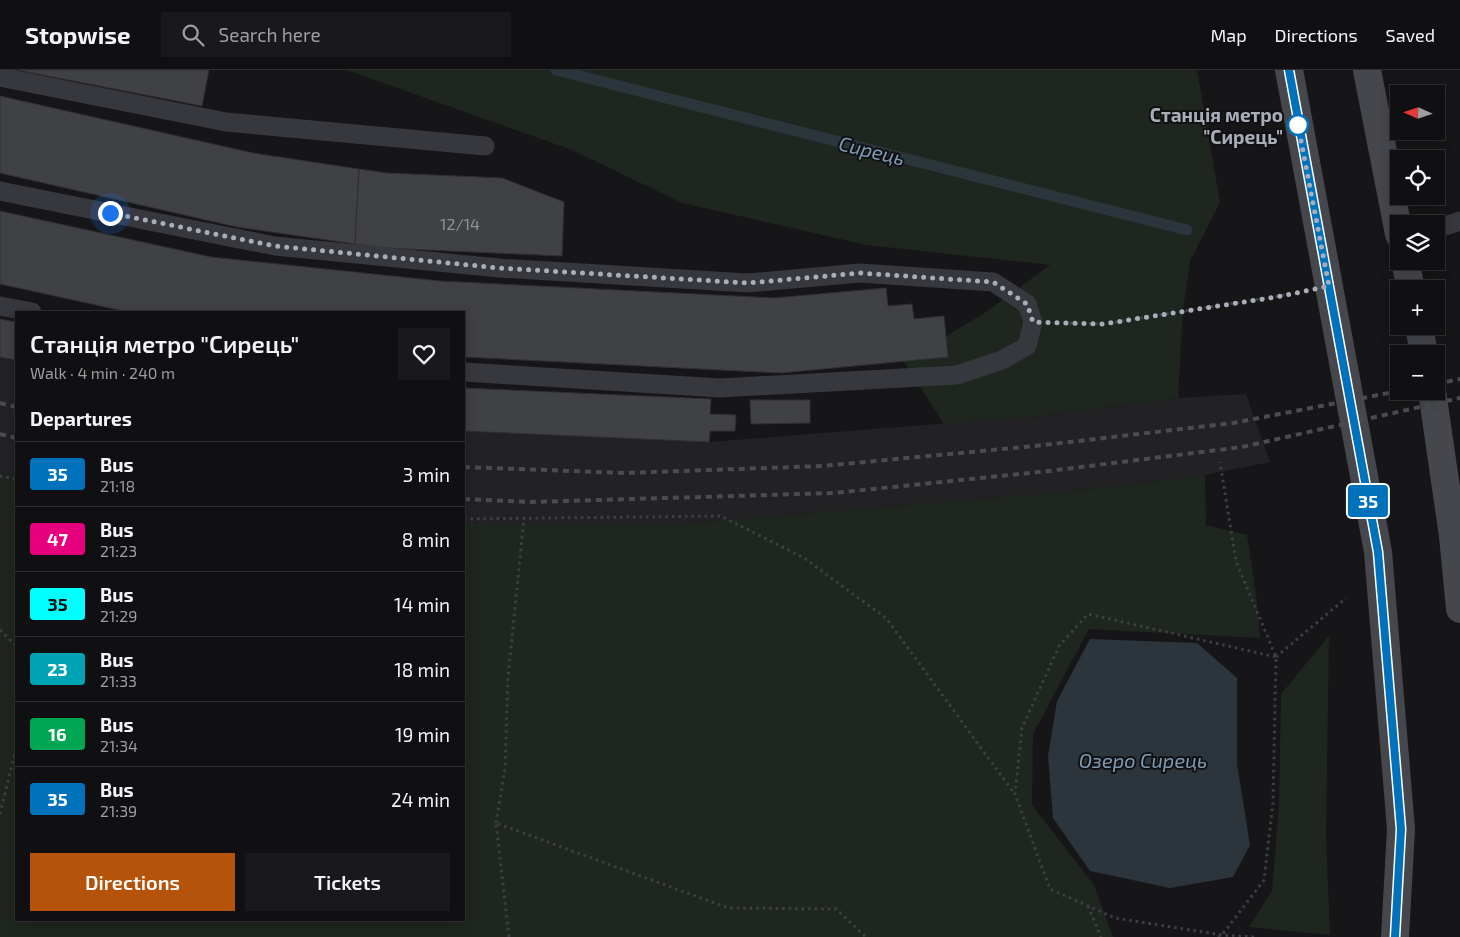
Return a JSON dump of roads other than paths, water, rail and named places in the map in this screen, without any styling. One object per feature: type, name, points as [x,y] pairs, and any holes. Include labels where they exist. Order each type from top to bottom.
[{"type":"main road","points":[[1289,70],[1378,552],[1401,829],[1395,937]]},
{"type":"main road","points":[[1367,70],[1395,215]]},
{"type":"main road","points":[[1433,400],[1453,536],[1460,609]]},
{"type":"lane","points":[[0,77],[226,122],[485,146]]},
{"type":"lane","points":[[0,191],[275,246],[489,267],[748,283],[860,273],[993,282],[1027,304],[1033,322],[1028,346],[1002,360],[957,374],[720,388],[465,372]]},
{"type":"lane","points":[[1445,226],[1460,221]]},
{"type":"lane","points":[[0,306],[27,311]]},
{"type":"water","name":"Озеро Сирець","points":[[1090,639],[1197,643],[1237,678],[1237,764],[1250,845],[1233,877],[1170,888],[1090,871],[1053,818],[1048,756],[1057,701]]},
{"type":"waterway","name":"Сирець","points":[[556,70],[1187,230]]},
{"type":"railway","points":[[1445,382],[1460,379]]},
{"type":"railway","points":[[465,467],[625,473],[822,466],[1035,446],[1233,423],[1390,393]]},
{"type":"railway","points":[[465,499],[531,502],[834,493],[1049,471],[1242,447],[1460,398]]},
{"type":"railway","points":[[0,403],[15,407]]},
{"type":"railway","points":[[0,434],[15,438]]},
{"type":"place","name":"Станція метро \"Сирець\"","points":[[1298,125]]}]
